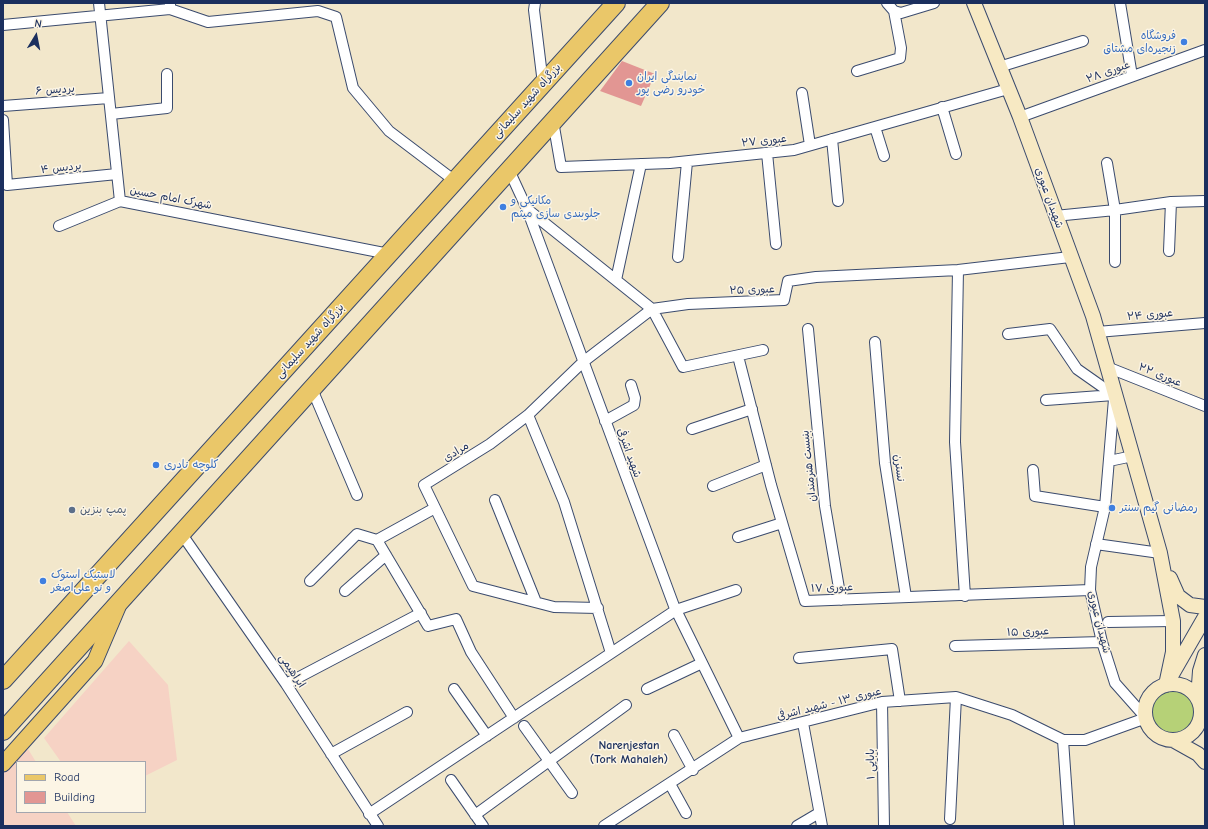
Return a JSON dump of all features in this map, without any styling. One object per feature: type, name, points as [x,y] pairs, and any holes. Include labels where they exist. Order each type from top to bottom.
[{"type":"highway","name":"بزرگراه شهید سلیمانی","points":[[3,680],[616,3]]},
{"type":"highway","points":[[3,731],[660,3]]},
{"type":"main road","name":"شهیدان عبوری","points":[[974,3],[1020,117],[1097,332],[1114,395],[1133,456],[1161,556],[1172,621],[1172,652],[1166,685]]},
{"type":"main road","name":"شهیدان عبوری","points":[[1161,556],[1178,596],[1190,605],[1205,607]]},
{"type":"main road","points":[[3,764],[95,661],[100,653],[120,600]]},
{"type":"main road","points":[[1166,685],[1205,617]]},
{"type":"main road","points":[[1173,740],[1187,736],[1197,726],[1201,712],[1199,702],[1200,671],[1205,655]]},
{"type":"main road","points":[[1205,727],[1199,702],[1188,688],[1181,685],[1166,685],[1160,687],[1149,697],[1145,711],[1148,725],[1158,736],[1173,740],[1198,754],[1205,762]]},
{"type":"street","name":"شهرک امام حسین","points":[[99,3],[120,201],[389,254]]},
{"type":"street","points":[[535,3],[543,84]]},
{"type":"street","points":[[857,71],[900,58],[901,48],[894,11],[887,3]]},
{"type":"street","points":[[894,11],[901,13],[934,3]]},
{"type":"street","points":[[1120,3],[1132,76]]},
{"type":"street","points":[[3,25],[101,17],[170,6],[208,22],[318,10],[336,17],[353,88],[389,131],[455,182]]},
{"type":"street","points":[[999,67],[1083,42]]},
{"type":"street","name":"عبوری ۲۸","points":[[1020,117],[1205,50]]},
{"type":"street","points":[[111,114],[168,108],[167,74]]},
{"type":"street","name":"عبوری ۲۷","points":[[553,122],[561,167],[687,162],[794,150],[1008,89]]},
{"type":"street","points":[[802,93],[810,145]]},
{"type":"street","name":"پردیس ۶","points":[[3,106],[110,98]]},
{"type":"street","points":[[942,107],[956,154]]},
{"type":"street","name":"پردیس ۴","points":[[3,120],[7,185],[117,174]]},
{"type":"street","points":[[875,127],[884,156]]},
{"type":"street","points":[[832,139],[838,201]]},
{"type":"street","points":[[767,153],[776,244]]},
{"type":"street","points":[[678,257],[687,162]]},
{"type":"street","points":[[1107,163],[1115,210],[1115,262]]},
{"type":"street","points":[[616,280],[641,164]]},
{"type":"street","name":"شهید اشرفی","points":[[509,170],[527,209],[676,610],[739,738]]},
{"type":"street","points":[[59,226],[120,201]]},
{"type":"street","points":[[1055,216],[1115,210],[1171,202],[1205,201]]},
{"type":"street","points":[[1169,251],[1171,202]]},
{"type":"street","points":[[527,209],[652,309],[683,367],[763,350]]},
{"type":"street","name":"عبوری ۲۵","points":[[652,309],[688,304],[784,300],[788,281],[816,277],[958,270],[1070,257]]},
{"type":"street","points":[[958,270],[955,442],[965,596]]},
{"type":"street","name":"مرادی","points":[[536,602],[474,586],[424,485],[490,444],[528,414],[583,362],[652,309]]},
{"type":"street","name":"عبوری ۲۴","points":[[1097,332],[1205,323]]},
{"type":"street","name":"بنبست هنرمندان","points":[[808,329],[825,506],[841,600]]},
{"type":"street","points":[[1008,334],[1050,329],[1077,369],[1114,395]]},
{"type":"street","name":"نسترن","points":[[875,342],[885,463],[906,597]]},
{"type":"street","name":"عبوری ۱۷","points":[[738,356],[766,465],[805,601],[1090,590]]},
{"type":"street","name":"عبوری ۲۲","points":[[1107,367],[1205,406]]},
{"type":"street","points":[[605,421],[634,405],[635,398],[631,385]]},
{"type":"street","points":[[312,388],[357,495]]},
{"type":"street","points":[[1046,400],[1114,395]]},
{"type":"street","name":"شهیدان عبوری","points":[[1114,395],[1105,507],[1091,567],[1090,590],[1102,642],[1115,683],[1146,718]]},
{"type":"street","points":[[692,430],[752,409]]},
{"type":"street","points":[[528,414],[564,502],[611,653]]},
{"type":"street","points":[[1109,461],[1133,456]]},
{"type":"street","points":[[713,486],[766,465]]},
{"type":"street","points":[[1033,470],[1035,496],[1105,507]]},
{"type":"street","points":[[496,500],[536,602],[554,607],[598,608]]},
{"type":"street","points":[[377,540],[435,508]]},
{"type":"street","points":[[738,537],[782,523]]},
{"type":"street","name":"ابراهیمی","points":[[181,533],[286,684],[378,826]]},
{"type":"street","points":[[310,581],[357,534],[377,540],[428,626],[456,619],[471,652],[514,718]]},
{"type":"street","points":[[1096,544],[1161,556]]},
{"type":"street","points":[[345,592],[386,555]]},
{"type":"street","points":[[369,814],[676,610],[736,590]]},
{"type":"street","points":[[286,684],[421,613]]},
{"type":"street","points":[[1108,622],[1172,621]]},
{"type":"street","name":"عبوری ۱۵","points":[[955,646],[1102,642]]},
{"type":"street","points":[[799,658],[892,649],[900,701]]},
{"type":"street","points":[[647,689],[702,663]]},
{"type":"street","points":[[454,689],[487,736]]},
{"type":"street","points":[[950,819],[956,697]]},
{"type":"street","name":"عبوری ۱۳ - شهید اشرفی","points":[[604,826],[693,770],[739,738],[882,702],[956,697],[1012,715],[1064,740],[1085,740],[1146,718]]},
{"type":"street","name":"بابایی ۱","points":[[882,702],[884,826]]},
{"type":"street","points":[[476,815],[626,705]]},
{"type":"street","points":[[331,754],[407,712]]},
{"type":"street","points":[[803,723],[822,826]]},
{"type":"street","points":[[524,726],[572,794]]},
{"type":"street","points":[[674,735],[693,770]]},
{"type":"street","points":[[1064,740],[1069,826]]},
{"type":"street","points":[[451,780],[483,826]]},
{"type":"street","points":[[670,784],[686,813]]},
{"type":"street","points":[[797,826],[819,813]]},
{"type":"shaded area","points":[[129,641],[168,685],[177,760],[146,776],[146,761],[60,761],[44,738]]},
{"type":"shaded area","points":[[28,749],[35,761],[16,761],[16,813],[68,813],[76,826],[3,826],[3,770]]},
{"type":"green space","points":[[1173,690],[1185,694],[1191,700],[1195,712],[1191,724],[1185,730],[1173,734],[1161,730],[1155,724],[1151,712],[1155,700],[1161,694]]},
{"type":"building","name":"نمایندگی ایران خودرو رضی پور","points":[[622,61],[655,74],[641,106],[600,91]]},
{"type":"place","name":"فروشگاه زنجیره‌ای مشتاق","points":[[1184,42]]},
{"type":"place","name":"نمایندگی ایران خودرو رضی پور","points":[[629,83]]},
{"type":"place","name":"مکانیکی و جلوبندی سازی میثم","points":[[503,207]]},
{"type":"place","name":"کلوچه نادری","points":[[156,465]]},
{"type":"place","name":"رمضانی گیم سنتر","points":[[1112,508]]},
{"type":"place","name":"پمپ بنزین","points":[[72,510]]},
{"type":"place","name":"لاستیک استوک و نو علی‌اصغر","points":[[43,581]]},
{"type":"district","name":"Narenjestan (Tork Mahaleh)","points":[[629,753]]}]
